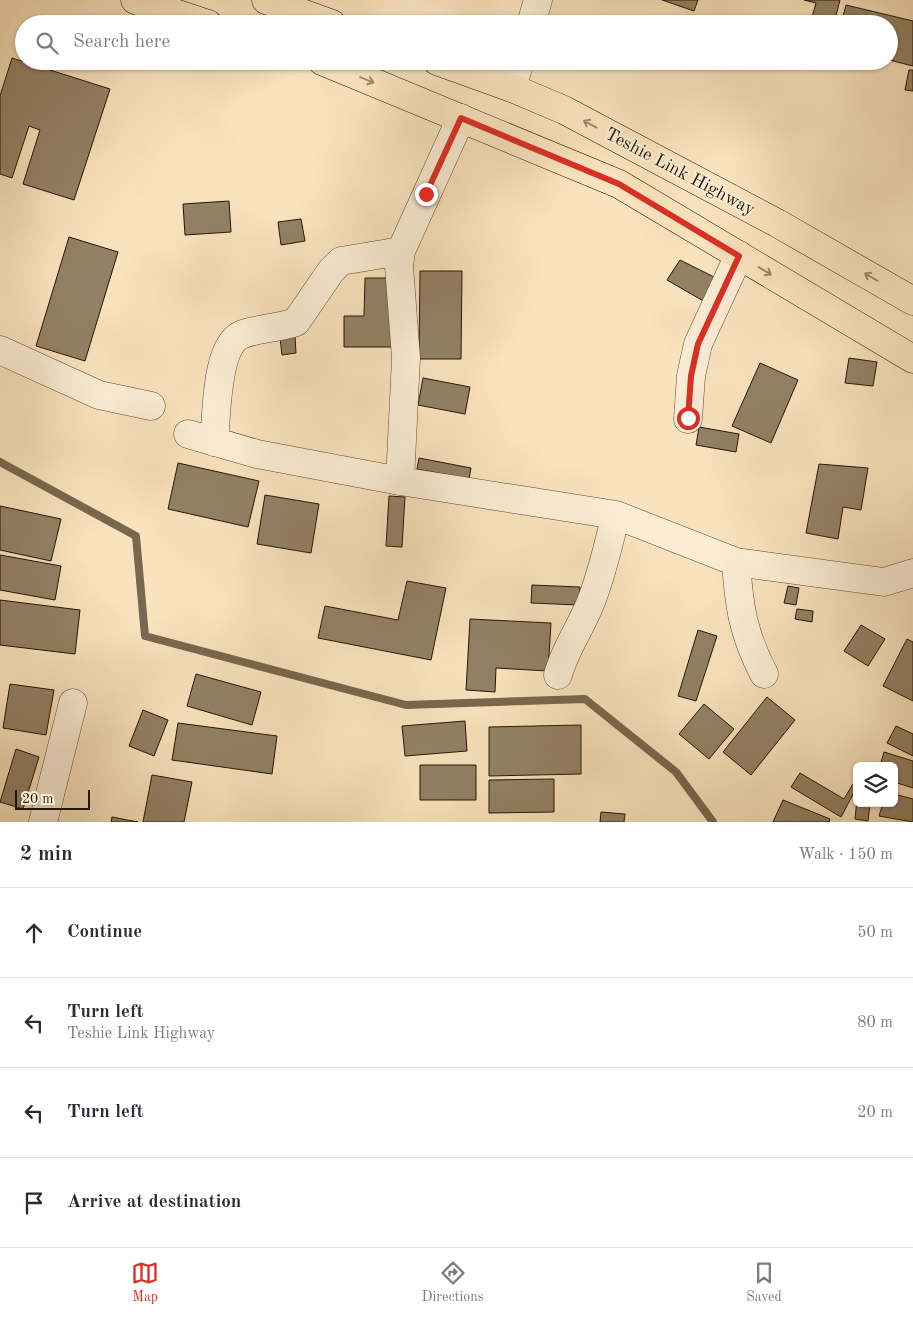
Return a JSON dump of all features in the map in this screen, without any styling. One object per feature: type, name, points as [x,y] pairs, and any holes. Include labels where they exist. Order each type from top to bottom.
[{"type":"main road","points":[[134,0],[180,15]]},
{"type":"main road","points":[[266,0],[307,15]]},
{"type":"main road","points":[[344,70],[619,184],[913,359]]},
{"type":"main road","name":"Teshie Link Highway","points":[[462,70],[564,110],[777,223],[913,301]]},
{"type":"street","points":[[534,15],[538,0]]},
{"type":"street","points":[[512,88],[517,70]]},
{"type":"street","points":[[400,481],[406,358],[400,266],[401,251],[461,118]]},
{"type":"street","points":[[214,442],[222,362],[233,342],[242,334],[296,322],[331,271],[341,261],[401,251]]},
{"type":"street","points":[[688,418],[691,376],[698,344],[739,256]]},
{"type":"street","points":[[0,350],[100,395],[151,406]]},
{"type":"street","points":[[188,434],[257,454],[400,481],[616,514],[736,562],[884,582],[913,573]]},
{"type":"street","points":[[558,675],[564,654],[589,606],[599,578],[616,514]]},
{"type":"street","points":[[736,562],[740,612],[750,649],[764,674]]},
{"type":"street","points":[[42,822],[73,703]]},
{"type":"building","points":[[662,0],[698,0],[694,11]]},
{"type":"building","points":[[804,0],[840,0],[836,15],[813,15],[816,3]]},
{"type":"building","points":[[846,5],[888,15],[843,15]]},
{"type":"building","points":[[898,17],[913,21],[913,66],[898,62]]},
{"type":"building","points":[[12,58],[15,59],[15,70],[50,70],[110,89],[74,200],[23,184],[40,130],[29,126],[12,178],[0,174],[0,96]]},
{"type":"building","points":[[909,70],[913,70],[913,91],[905,90]]},
{"type":"building","points":[[229,201],[231,232],[185,235],[183,204]]},
{"type":"building","points":[[301,219],[305,241],[281,245],[278,222]]},
{"type":"building","points":[[69,237],[118,252],[85,361],[36,346]]},
{"type":"building","points":[[680,260],[726,283],[712,306],[667,280]]},
{"type":"building","points":[[420,271],[462,271],[461,359],[419,359]]},
{"type":"building","points":[[365,278],[395,278],[394,347],[344,347],[344,316],[364,316]]},
{"type":"building","points":[[295,336],[296,353],[282,355],[280,338]]},
{"type":"building","points":[[849,358],[877,362],[873,386],[845,383]]},
{"type":"building","points":[[760,363],[798,380],[771,443],[732,426]]},
{"type":"building","points":[[423,378],[470,387],[465,414],[418,405]]},
{"type":"building","points":[[699,427],[739,434],[736,452],[696,445]]},
{"type":"building","points":[[419,458],[471,468],[469,479],[417,469]]},
{"type":"building","points":[[178,463],[259,481],[248,527],[168,509]]},
{"type":"building","points":[[819,464],[868,468],[861,510],[843,507],[838,539],[806,533]]},
{"type":"building","points":[[265,495],[319,504],[311,553],[257,544]]},
{"type":"building","points":[[389,496],[405,497],[402,547],[386,546]]},
{"type":"building","points":[[0,506],[61,519],[51,561],[0,550]]},
{"type":"building","points":[[0,555],[61,566],[55,600],[0,590]]},
{"type":"building","points":[[407,581],[446,588],[431,660],[318,638],[325,606],[398,620]]},
{"type":"building","points":[[532,585],[580,587],[579,605],[531,603]]},
{"type":"building","points":[[788,586],[799,588],[796,605],[784,603]]},
{"type":"building","points":[[0,600],[80,610],[75,654],[0,645]]},
{"type":"building","points":[[797,609],[813,611],[812,622],[795,619]]},
{"type":"building","points":[[470,619],[551,623],[548,671],[496,668],[495,692],[466,690]]},
{"type":"building","points":[[861,625],[885,639],[868,666],[844,651]]},
{"type":"building","points":[[698,630],[717,636],[696,701],[678,696]]},
{"type":"building","points":[[907,639],[913,642],[913,701],[883,686]]},
{"type":"building","points":[[196,674],[261,692],[252,725],[187,706]]},
{"type":"building","points":[[10,684],[54,690],[46,735],[3,728]]},
{"type":"building","points":[[767,697],[795,720],[751,775],[723,752]]},
{"type":"building","points":[[704,704],[734,729],[709,759],[679,734]]},
{"type":"building","points":[[143,710],[168,720],[154,756],[129,746]]},
{"type":"building","points":[[465,721],[467,751],[405,756],[402,726]]},
{"type":"building","points":[[178,723],[277,736],[272,774],[172,760]]},
{"type":"building","points":[[581,725],[581,774],[489,776],[489,727]]},
{"type":"building","points":[[896,726],[913,734],[913,756],[887,743]]},
{"type":"building","points":[[16,749],[39,757],[23,809],[0,802]]},
{"type":"building","points":[[884,752],[913,761],[913,788],[898,783],[898,762],[881,762]]},
{"type":"building","points":[[420,765],[476,765],[476,800],[420,800]]},
{"type":"building","points":[[800,773],[844,799],[853,784],[853,794],[841,817],[791,787]]},
{"type":"building","points":[[152,775],[192,782],[184,822],[143,822]]},
{"type":"building","points":[[554,779],[554,812],[489,813],[489,780]]},
{"type":"building","points":[[898,795],[913,799],[913,822],[879,816],[882,807],[898,807]]},
{"type":"building","points":[[783,800],[830,819],[829,822],[773,822]]},
{"type":"building","points":[[856,807],[870,807],[868,821],[855,819]]},
{"type":"building","points":[[601,812],[625,814],[624,822],[600,822]]},
{"type":"building","points":[[112,817],[138,822],[111,822]]},
{"type":"waterway","points":[[0,462],[136,536],[145,636],[406,705],[585,699],[676,772],[713,822]]},
{"type":"route","points":[[426,194],[461,118],[619,184],[739,256],[698,344],[691,376],[688,418]]}]
